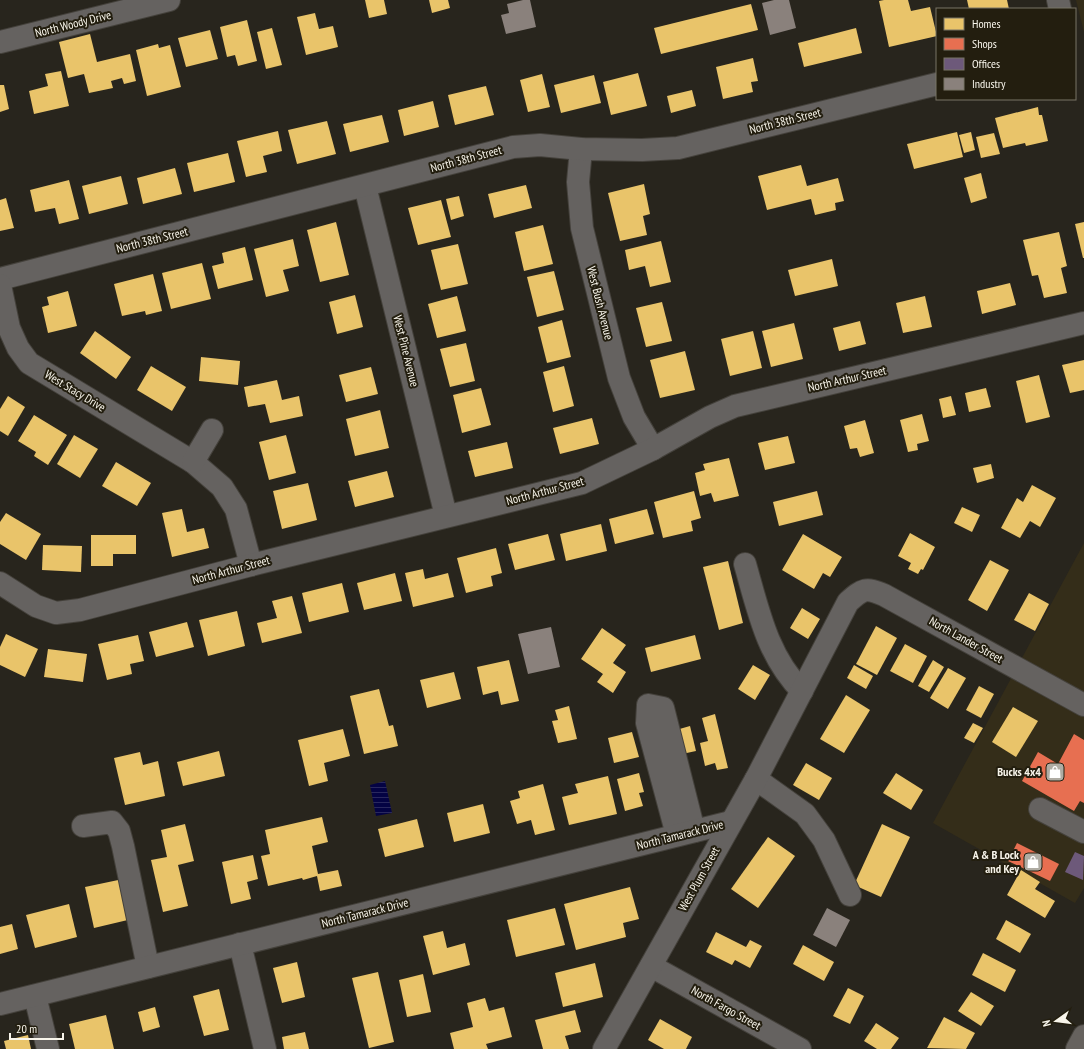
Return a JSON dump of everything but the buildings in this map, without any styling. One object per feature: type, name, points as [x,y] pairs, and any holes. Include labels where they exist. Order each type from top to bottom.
[{"type":"main road","points":[[1077,1049],[1084,1036]]},
{"type":"street","name":"North Woody Drive","points":[[0,42],[169,0]]},
{"type":"street","name":"North 38th Street","points":[[0,279],[513,147],[540,145],[581,149],[642,150],[678,148],[936,84]]},
{"type":"street","name":"West Bush Avenue","points":[[581,149],[578,182],[582,228],[619,378],[634,417],[653,449]]},
{"type":"street","name":"West Pine Avenue","points":[[365,186],[446,516]]},
{"type":"street","name":"West Stacy Drive","points":[[0,285],[9,328],[18,348],[29,363],[193,462],[222,487],[236,509],[251,565]]},
{"type":"street","name":"North Arthur Street","points":[[0,583],[36,606],[56,613],[80,610],[251,565],[582,483],[653,449],[710,417],[735,406],[1084,323]]},
{"type":"street","points":[[193,462],[212,430]]},
{"type":"street","points":[[746,564],[762,626],[771,648],[793,682],[802,691]]},
{"type":"street","name":"North Lander Street","points":[[848,602],[859,592],[871,589],[1084,705]]},
{"type":"street","name":"West Plum Street","points":[[604,1049],[756,779],[848,602]]},
{"type":"street","points":[[648,705],[663,708],[686,833],[648,723],[648,705]]},
{"type":"street","points":[[756,779],[805,814],[824,840],[850,895]]},
{"type":"street","points":[[1040,810],[1084,832]]},
{"type":"street","points":[[83,826],[112,822],[119,831],[124,846],[148,967]]},
{"type":"street","name":"North Tamarack Drive","points":[[0,1004],[731,822]]},
{"type":"street","points":[[240,944],[265,1049]]},
{"type":"street","name":"North Fargo Street","points":[[651,966],[769,1042],[800,1049]]},
{"type":"street","points":[[35,996],[48,1049]]},
{"type":"shaded area","points":[[1076,0],[1084,0],[1084,32]]},
{"type":"shaded area","points":[[1084,543],[1084,888],[1075,903],[933,823]]},
{"type":"shaded area","points":[[385,781],[392,813],[376,816],[370,785]]},
{"type":"place","name":"Bucks 4x4","points":[[1055,772]]},
{"type":"place","name":"A & B Lock and Key","points":[[1033,862]]}]
